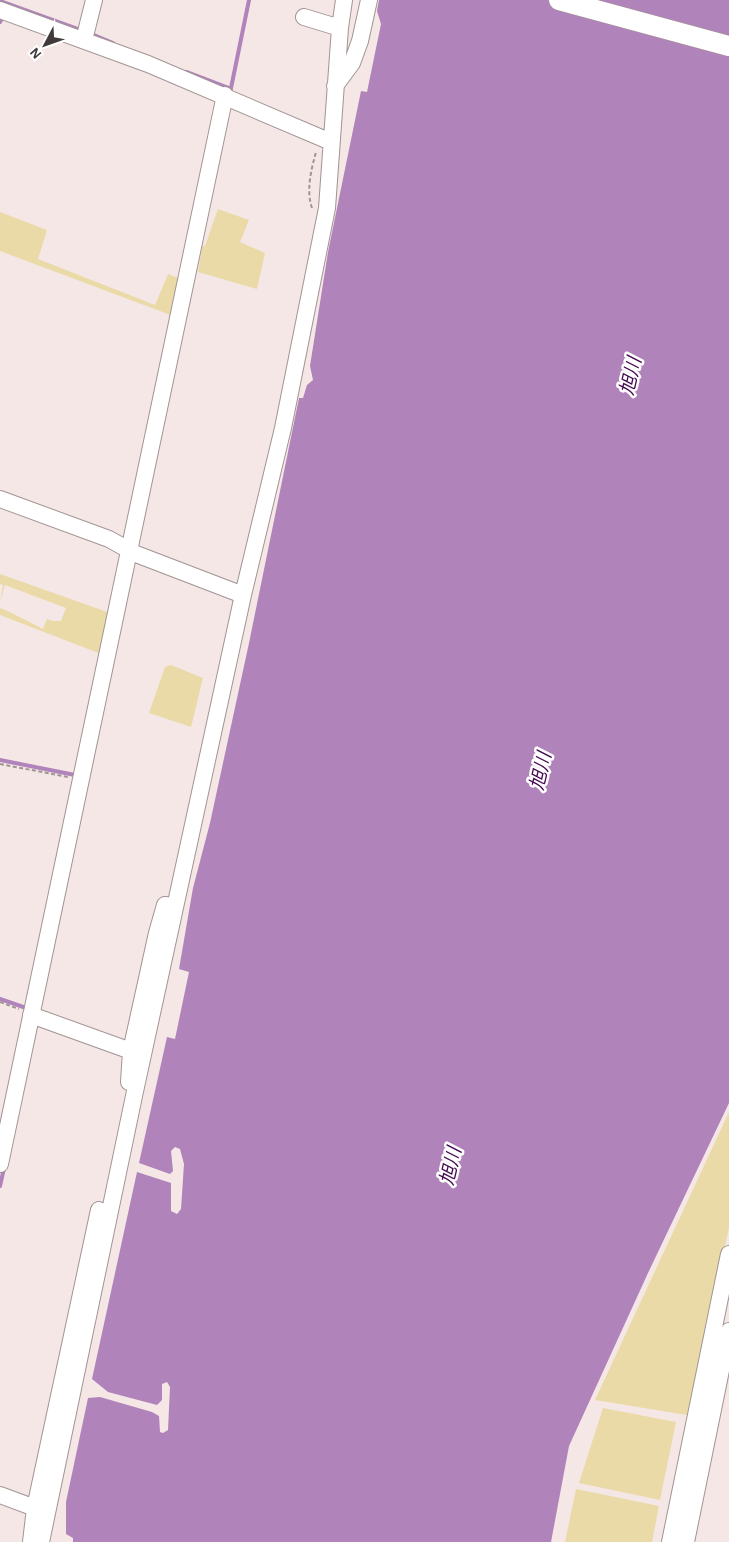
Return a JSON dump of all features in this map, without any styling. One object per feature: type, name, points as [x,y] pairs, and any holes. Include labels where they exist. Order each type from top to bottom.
[{"type":"main road","points":[[559,0],[729,46]]},
{"type":"street","points":[[86,35],[94,0]]},
{"type":"street","points":[[33,1540],[243,595],[283,428],[327,208],[335,86],[344,0]]},
{"type":"street","points":[[335,86],[352,63],[360,41],[369,0]]},
{"type":"street","points":[[0,10],[86,35],[331,142]]},
{"type":"street","points":[[304,17],[340,28]]},
{"type":"street","points":[[0,1164],[35,1017],[80,780],[228,97]]},
{"type":"street","points":[[0,499],[109,539],[243,595]]},
{"type":"street","points":[[33,1540],[35,1508],[81,1291],[131,1095],[131,1051],[160,924],[166,905],[175,907]]},
{"type":"street","points":[[35,1017],[131,1051]]},
{"type":"street","points":[[670,1542],[729,1254]]},
{"type":"street","points":[[686,1542],[723,1399],[729,1331]]},
{"type":"street","points":[[0,1494],[35,1508]]},
{"type":"path","points":[[0,764],[80,780]]},
{"type":"path","points":[[0,1002],[35,1017]]},
{"type":"shaded area","points":[[218,209],[249,220],[240,242],[265,253],[257,289],[198,272],[202,246],[205,246]]},
{"type":"shaded area","points":[[0,212],[47,230],[38,259],[155,305],[168,274],[183,280],[176,317],[0,251]]},
{"type":"shaded area","points":[[0,574],[110,613],[101,654],[0,615],[0,608],[43,629],[47,619],[61,621],[66,608],[5,585],[0,602],[3,585],[0,584]]},
{"type":"shaded area","points":[[171,665],[203,678],[191,727],[149,713],[165,667]]},
{"type":"shaded area","points":[[729,1112],[729,1228],[687,1415],[595,1400]]},
{"type":"shaded area","points":[[603,1408],[676,1422],[660,1500],[579,1483]]},
{"type":"shaded area","points":[[576,1489],[659,1506],[652,1542],[565,1542]]},
{"type":"water","name":"旭川","points":[[379,0],[729,0],[729,1103],[648,1273],[569,1446],[551,1542],[73,1542],[73,1538],[66,1534],[66,1502],[88,1398],[100,1397],[152,1412],[159,1416],[160,1432],[163,1433],[168,1430],[170,1387],[167,1382],[162,1384],[162,1400],[157,1405],[108,1392],[92,1379],[137,1172],[171,1183],[171,1211],[177,1214],[181,1209],[184,1164],[180,1149],[175,1147],[171,1151],[173,1171],[170,1174],[139,1163],[167,1037],[175,1039],[189,972],[179,969],[193,888],[210,823],[249,643],[299,398],[303,398],[307,385],[313,380],[310,366],[328,252],[361,91],[367,92],[381,24],[377,11]]},
{"type":"waterway","points":[[230,93],[249,0]]},
{"type":"waterway","points":[[0,1],[83,31]]},
{"type":"waterway","points":[[89,33],[113,43]]},
{"type":"waterway","points":[[187,72],[229,88]]},
{"type":"waterway","points":[[0,760],[75,775]]},
{"type":"waterway","points":[[0,999],[29,1009]]},
{"type":"waterway","points":[[0,1186],[4,1168]]}]
